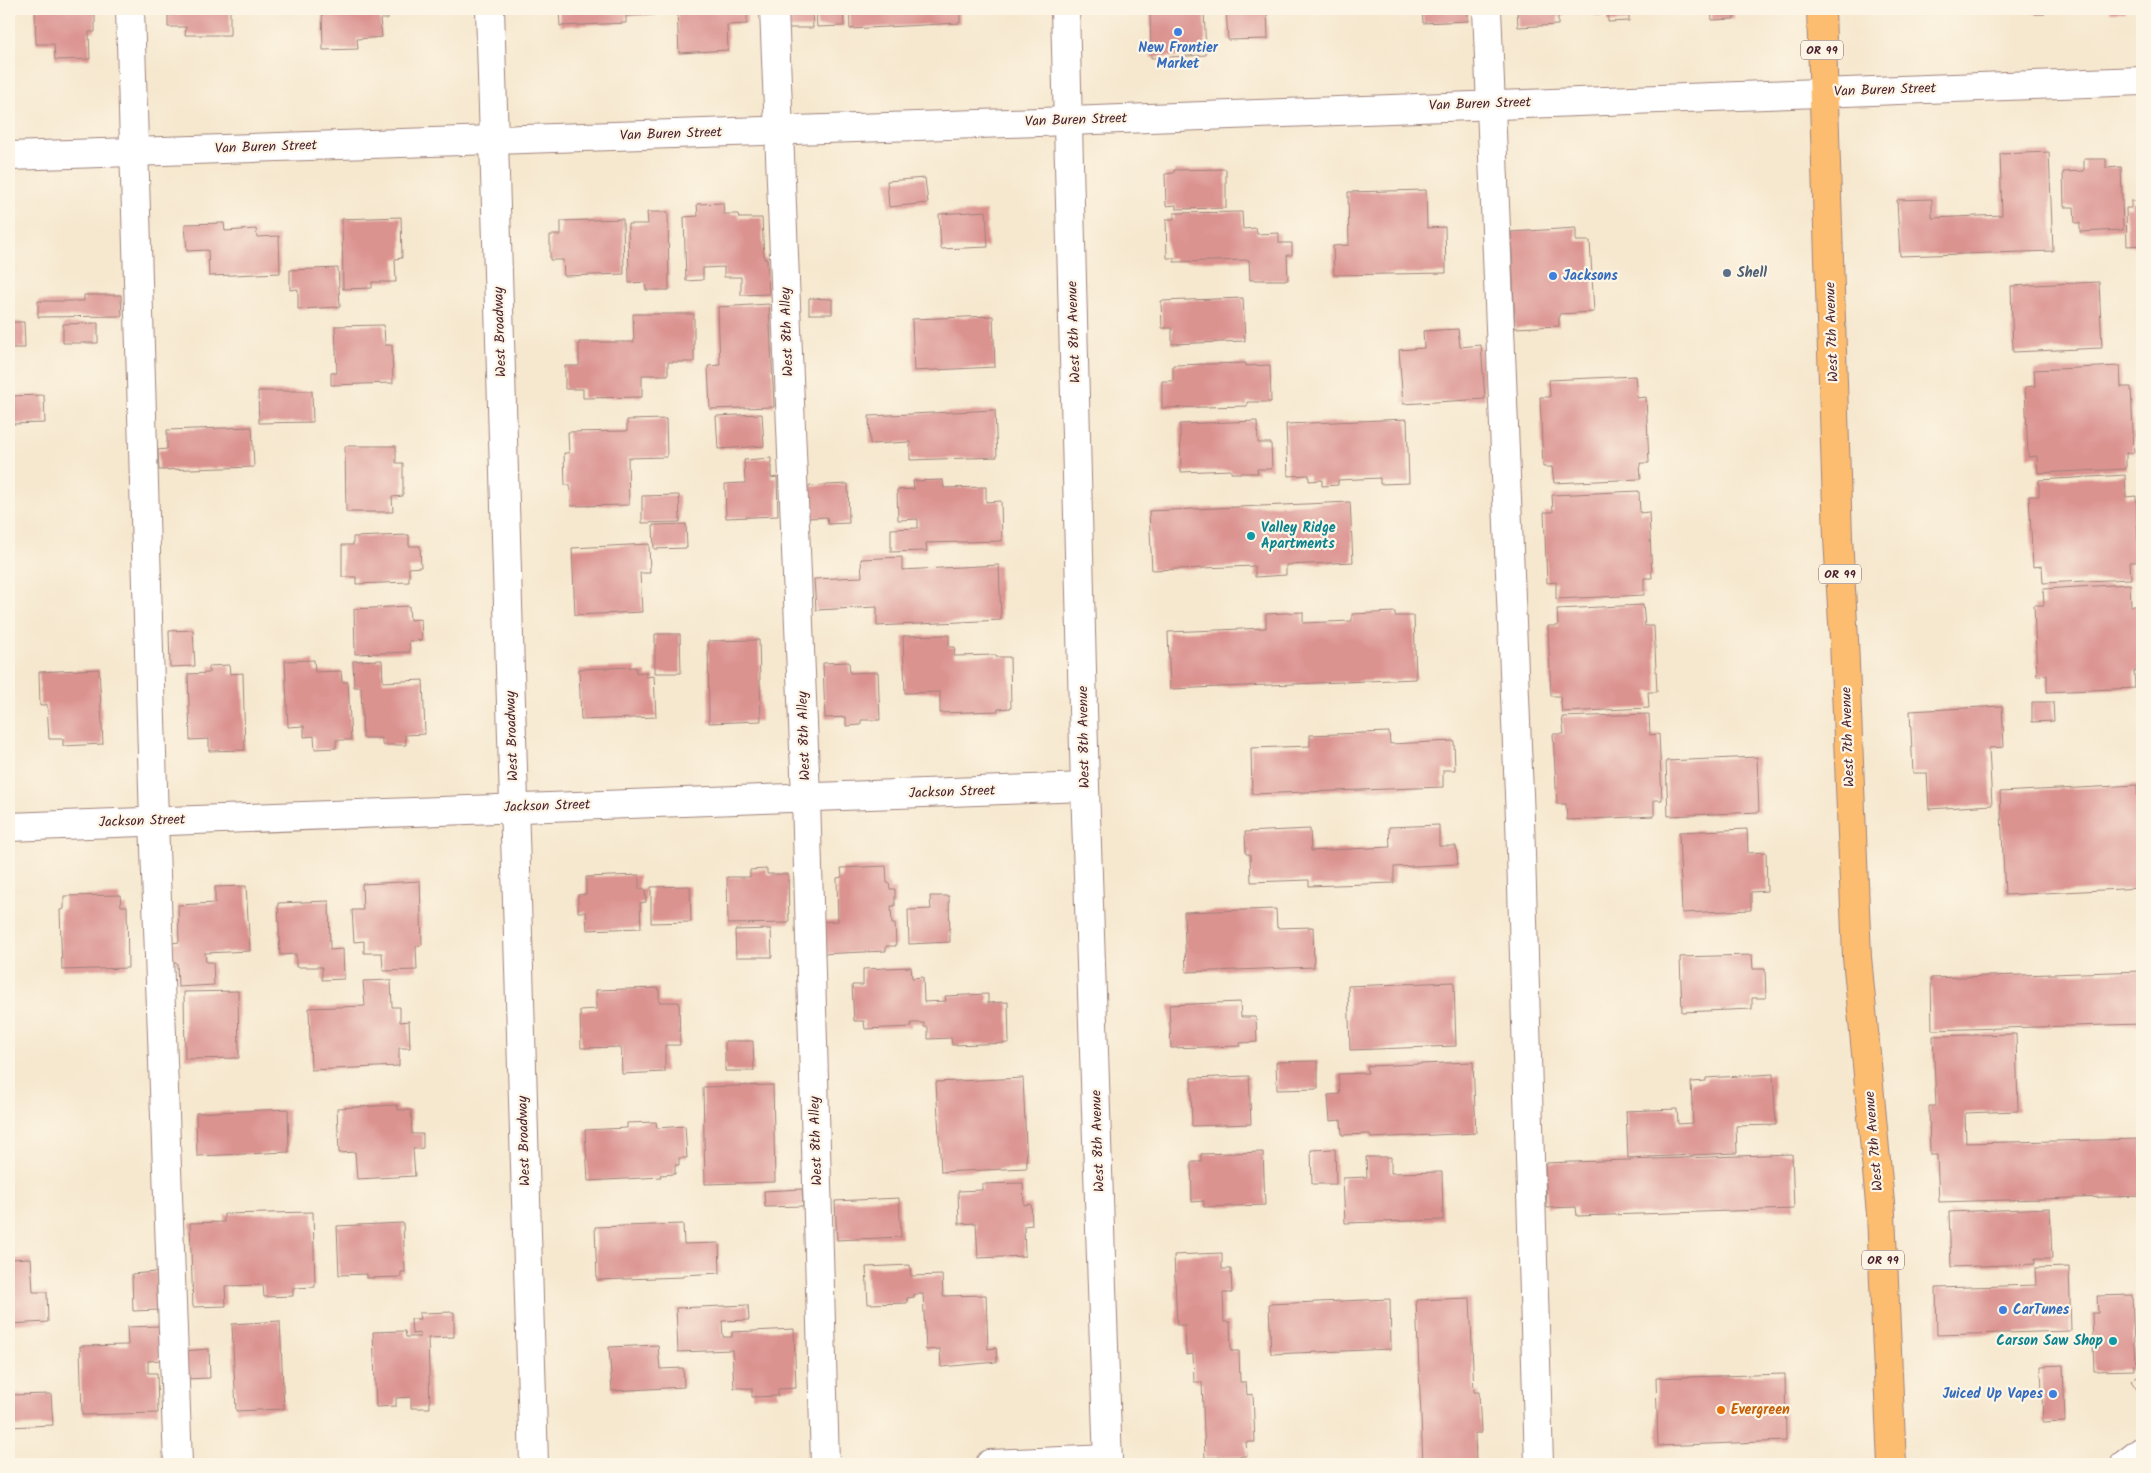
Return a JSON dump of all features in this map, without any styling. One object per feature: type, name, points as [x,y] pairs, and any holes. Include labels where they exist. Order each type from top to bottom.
[{"type":"main road","name":"West 7th Avenue","points":[[1820,9],[1838,538],[1857,948],[1881,1214],[1892,1464]]},
{"type":"street","points":[[130,9],[154,821],[178,1464]]},
{"type":"street","name":"West Broadway","points":[[490,9],[534,1464]]},
{"type":"street","name":"West 8th Alley","points":[[774,9],[806,797],[825,1464]]},
{"type":"street","name":"West 8th Avenue","points":[[1065,9],[1085,787],[1108,1462]]},
{"type":"street","points":[[1487,9],[1520,828],[1539,1464]]},
{"type":"street","name":"Van Buren Street","points":[[9,156],[1068,121],[2142,81]]},
{"type":"street","name":"Jackson Street","points":[[9,827],[1085,787]]},
{"type":"street","points":[[2125,1464],[2142,1451]]},
{"type":"street","points":[[990,1464],[1108,1462]]},
{"type":"building","points":[[35,9],[95,9],[95,32],[89,32],[90,59],[55,60],[54,44],[36,44]]},
{"type":"building","points":[[168,9],[230,9],[230,35],[185,35],[186,27],[168,27]]},
{"type":"building","points":[[322,9],[387,9],[388,19],[380,19],[382,37],[357,39],[358,49],[323,50]]},
{"type":"building","points":[[559,9],[654,9],[654,15],[626,16],[626,23],[560,26]]},
{"type":"building","points":[[677,9],[747,9],[747,24],[727,25],[728,50],[679,53]]},
{"type":"building","points":[[787,9],[812,9],[813,28],[788,28]]},
{"type":"building","points":[[816,9],[843,9],[844,26],[817,27]]},
{"type":"building","points":[[849,9],[960,9],[960,23],[850,29]]},
{"type":"building","name":"New Frontier Market","points":[[1150,9],[1204,9],[1206,55],[1151,58]]},
{"type":"building","points":[[1226,9],[1267,9],[1268,39],[1228,40]]},
{"type":"building","points":[[1422,9],[1468,9],[1468,21],[1423,23]]},
{"type":"building","points":[[1517,9],[1561,9],[1562,16],[1558,16],[1558,25],[1518,27]]},
{"type":"building","points":[[1593,9],[1643,9],[1643,11],[1629,11],[1629,21],[1608,22],[1608,14],[1593,14]]},
{"type":"building","points":[[1691,9],[1737,10],[1733,10],[1734,19],[1712,20],[1711,10],[1691,11]]},
{"type":"building","points":[[2034,9],[2045,9],[2045,14],[2035,14]]},
{"type":"building","points":[[2110,9],[2125,9],[2125,12],[2110,12]]},
{"type":"building","points":[[2049,152],[2053,251],[1900,256],[1897,200],[1932,199],[1932,218],[2002,215],[2000,154]]},
{"type":"building","points":[[2084,159],[2106,159],[2106,168],[2121,167],[2123,230],[2080,232],[2080,223],[2075,223],[2074,207],[2064,207],[2063,172],[2084,171]]},
{"type":"building","points":[[1226,169],[1226,208],[1176,209],[1176,205],[1166,206],[1165,174],[1174,173],[1174,170]]},
{"type":"building","points":[[925,178],[928,203],[889,207],[887,181]]},
{"type":"building","points":[[1426,190],[1427,228],[1445,227],[1446,273],[1334,275],[1333,246],[1349,245],[1348,192]]},
{"type":"building","points":[[2131,201],[2142,201],[2142,245],[2127,246],[2126,208],[2131,208]]},
{"type":"building","points":[[723,203],[724,214],[738,214],[739,218],[762,218],[764,259],[767,259],[769,294],[741,295],[741,277],[724,277],[724,267],[703,268],[703,280],[686,281],[684,217],[698,216],[697,204]]},
{"type":"building","points":[[986,211],[988,247],[941,249],[939,214]]},
{"type":"building","points":[[647,212],[668,212],[669,290],[646,290],[645,282],[629,283],[628,224],[648,224]]},
{"type":"building","points":[[1242,212],[1243,229],[1256,228],[1257,234],[1279,233],[1279,243],[1292,243],[1292,255],[1287,255],[1288,280],[1250,280],[1249,260],[1174,262],[1174,258],[1167,258],[1166,219],[1174,219],[1174,213]]},
{"type":"building","points":[[401,217],[402,258],[395,259],[396,282],[372,282],[372,288],[343,289],[342,219]]},
{"type":"building","points":[[623,219],[624,274],[564,276],[563,260],[550,260],[550,235],[561,235],[561,221]]},
{"type":"building","points":[[224,223],[225,231],[256,229],[257,237],[279,236],[280,273],[209,276],[208,250],[187,251],[185,224]]},
{"type":"building","name":"Jacksons","points":[[1576,228],[1576,241],[1590,241],[1594,312],[1559,314],[1559,326],[1515,328],[1511,232]]},
{"type":"building","points":[[338,268],[340,307],[298,309],[298,289],[290,290],[290,270]]},
{"type":"building","points":[[2099,282],[2102,348],[2013,352],[2011,286]]},
{"type":"building","points":[[84,295],[121,295],[122,316],[38,317],[38,301],[84,301]]},
{"type":"building","points":[[809,298],[832,299],[832,314],[809,314]]},
{"type":"building","points":[[1243,298],[1245,341],[1172,344],[1172,328],[1162,328],[1161,301]]},
{"type":"building","points":[[769,304],[774,407],[710,409],[708,366],[720,365],[718,307]]},
{"type":"building","points":[[633,314],[694,314],[694,362],[668,362],[668,375],[642,375],[642,397],[583,398],[583,389],[565,389],[565,366],[579,366],[579,342],[634,342]]},
{"type":"building","points":[[993,316],[995,367],[914,371],[912,319]]},
{"type":"building","points":[[9,322],[24,322],[25,348],[9,348]]},
{"type":"building","points":[[98,323],[98,343],[63,343],[63,324]]},
{"type":"building","points":[[384,325],[385,345],[392,345],[393,383],[331,385],[331,373],[337,373],[335,326]]},
{"type":"building","points":[[1458,329],[1460,347],[1481,345],[1485,399],[1403,404],[1399,350],[1424,348],[1423,331]]},
{"type":"building","points":[[1246,363],[1246,366],[1270,365],[1271,402],[1247,402],[1247,406],[1162,408],[1162,381],[1173,381],[1173,365]]},
{"type":"building","points":[[2120,366],[2121,387],[2131,387],[2134,453],[2126,453],[2126,469],[2038,473],[2037,456],[2028,457],[2025,387],[2035,386],[2034,370]]},
{"type":"building","points":[[1635,376],[1637,398],[1646,397],[1649,463],[1640,463],[1641,479],[1554,483],[1552,467],[1543,467],[1540,397],[1550,397],[1549,380]]},
{"type":"building","points":[[258,391],[312,391],[313,422],[259,423]]},
{"type":"building","points":[[44,395],[45,423],[10,424],[9,396]]},
{"type":"building","points":[[995,410],[997,457],[910,460],[910,442],[870,444],[869,416]]},
{"type":"building","points":[[762,414],[764,446],[718,449],[716,416]]},
{"type":"building","points":[[666,419],[667,457],[628,458],[629,505],[571,506],[570,485],[565,485],[564,453],[569,453],[568,432],[627,431],[627,420]]},
{"type":"building","points":[[1407,419],[1409,483],[1380,484],[1380,478],[1338,480],[1338,485],[1322,486],[1322,480],[1309,481],[1309,475],[1288,476],[1286,424]]},
{"type":"building","points":[[1257,421],[1258,443],[1271,443],[1272,469],[1257,469],[1258,473],[1231,473],[1231,470],[1181,472],[1180,424]]},
{"type":"building","points":[[252,427],[254,467],[159,470],[158,450],[167,449],[167,430]]},
{"type":"building","points":[[345,446],[396,446],[396,463],[403,463],[403,496],[392,497],[393,512],[346,512]]},
{"type":"building","points":[[771,458],[771,478],[777,477],[778,516],[726,518],[725,484],[745,483],[744,460]]},
{"type":"building","points":[[2125,475],[2126,497],[2136,496],[2139,562],[2130,562],[2131,579],[2043,583],[2042,566],[2033,567],[2029,496],[2039,496],[2039,480]]},
{"type":"building","points":[[943,480],[944,488],[986,487],[986,502],[1001,501],[1002,541],[926,543],[927,551],[891,552],[891,529],[918,528],[918,519],[898,520],[897,490],[914,489],[913,481]]},
{"type":"building","points":[[848,484],[849,523],[828,524],[827,517],[808,518],[807,486]]},
{"type":"building","points":[[1639,491],[1640,513],[1649,512],[1652,578],[1644,578],[1644,595],[1556,599],[1556,582],[1547,583],[1544,512],[1553,512],[1552,495]]},
{"type":"building","points":[[679,495],[680,522],[642,523],[642,496]]},
{"type":"building","name":"Valley Ridge Apartments","points":[[1350,502],[1353,562],[1286,565],[1286,575],[1255,577],[1255,566],[1152,570],[1149,511]]},
{"type":"building","points":[[686,524],[687,548],[654,549],[653,525]]},
{"type":"building","points":[[409,535],[409,546],[420,546],[421,567],[409,568],[409,582],[356,584],[356,577],[342,577],[342,545],[353,545],[353,537]]},
{"type":"building","points":[[649,544],[650,573],[640,573],[642,612],[575,615],[572,548]]},
{"type":"building","points":[[902,557],[902,570],[999,565],[1001,620],[877,626],[877,607],[816,610],[814,579],[862,577],[861,559]]},
{"type":"building","points":[[2130,584],[2131,606],[2140,606],[2142,671],[2134,671],[2135,688],[2047,692],[2047,675],[2037,676],[2034,605],[2044,605],[2043,589]]},
{"type":"building","points":[[1643,605],[1645,626],[1654,626],[1657,692],[1648,692],[1649,708],[1562,712],[1560,696],[1551,696],[1548,626],[1558,626],[1557,609]]},
{"type":"building","points":[[409,606],[410,620],[421,619],[422,640],[409,641],[410,652],[355,654],[354,609]]},
{"type":"building","points":[[1303,612],[1303,623],[1352,621],[1352,614],[1395,612],[1395,616],[1414,616],[1416,679],[1170,689],[1168,632],[1266,628],[1266,614]]},
{"type":"building","points":[[193,630],[195,666],[170,667],[169,631]]},
{"type":"building","points":[[655,634],[680,634],[681,673],[655,673]]},
{"type":"building","points":[[949,635],[949,647],[955,647],[954,656],[996,655],[996,657],[1010,657],[1011,708],[998,709],[998,711],[940,713],[940,692],[905,693],[903,636]]},
{"type":"building","points":[[759,640],[761,721],[709,723],[708,641]]},
{"type":"building","points":[[314,660],[315,672],[341,671],[342,682],[348,682],[351,740],[336,740],[336,748],[315,749],[314,736],[304,737],[304,726],[288,727],[285,661]]},
{"type":"building","points":[[382,660],[383,682],[423,680],[425,734],[405,735],[406,745],[382,745],[382,738],[363,738],[361,687],[354,687],[353,661]]},
{"type":"building","points":[[849,662],[850,673],[878,672],[880,720],[861,720],[861,725],[846,726],[846,717],[825,718],[823,663]]},
{"type":"building","points":[[229,665],[230,674],[243,673],[245,750],[209,751],[209,739],[190,740],[188,674],[209,673],[209,666]]},
{"type":"building","points":[[636,667],[636,673],[646,672],[646,677],[654,676],[656,717],[581,720],[579,669]]},
{"type":"building","points":[[99,669],[103,744],[63,746],[63,739],[49,739],[47,704],[40,706],[39,672]]},
{"type":"building","points":[[2032,702],[2053,702],[2054,721],[2032,722]]},
{"type":"building","points":[[2002,706],[2004,747],[1989,748],[1992,805],[1929,809],[1927,773],[1913,773],[1910,711]]},
{"type":"building","points":[[1649,714],[1650,735],[1659,734],[1662,800],[1654,800],[1654,816],[1567,820],[1566,804],[1557,804],[1553,734],[1564,734],[1562,717]]},
{"type":"building","points":[[1389,732],[1390,744],[1454,741],[1455,770],[1443,770],[1443,787],[1252,794],[1251,748],[1310,746],[1310,735]]},
{"type":"building","points":[[1757,757],[1759,812],[1668,816],[1666,761]]},
{"type":"building","points":[[2137,785],[2141,888],[2005,895],[2000,792]]},
{"type":"building","points":[[1439,825],[1439,846],[1456,846],[1458,864],[1394,867],[1394,883],[1309,886],[1309,880],[1251,882],[1250,854],[1246,854],[1245,832],[1310,829],[1311,851],[1390,847],[1389,827]]},
{"type":"building","points":[[1747,829],[1748,853],[1766,852],[1767,891],[1751,892],[1751,910],[1682,913],[1679,832]]},
{"type":"building","points":[[886,866],[887,883],[889,883],[890,889],[895,889],[895,906],[891,906],[892,924],[895,924],[896,946],[886,946],[886,951],[820,954],[819,922],[838,921],[837,878],[842,877],[841,868]]},
{"type":"building","points":[[767,869],[767,874],[788,874],[789,923],[728,924],[727,877],[750,877],[750,870]]},
{"type":"building","points":[[639,875],[639,889],[645,889],[646,902],[640,903],[641,928],[587,930],[586,912],[578,912],[578,895],[586,894],[586,877]]},
{"type":"building","points":[[420,881],[422,945],[416,947],[417,970],[383,971],[382,953],[364,953],[364,941],[354,942],[352,910],[363,910],[362,884]]},
{"type":"building","points":[[246,886],[250,951],[205,953],[206,962],[213,962],[214,985],[178,987],[177,963],[168,964],[167,954],[173,954],[172,943],[179,942],[178,905],[215,903],[215,887]]},
{"type":"building","points":[[690,886],[691,922],[651,923],[651,887]]},
{"type":"building","points":[[120,895],[121,906],[127,906],[128,968],[62,970],[60,910],[64,909],[64,896]]},
{"type":"building","points":[[930,896],[949,896],[950,942],[909,944],[908,910],[931,909]]},
{"type":"building","points":[[329,901],[330,950],[343,949],[344,979],[322,980],[322,967],[296,967],[296,954],[280,955],[278,903]]},
{"type":"building","points":[[1276,909],[1277,928],[1313,927],[1314,967],[1186,972],[1184,912]]},
{"type":"building","points":[[771,929],[772,957],[736,957],[735,930]]},
{"type":"building","points":[[1752,955],[1753,969],[1765,969],[1766,998],[1752,998],[1752,1009],[1682,1012],[1680,957]]},
{"type":"building","points":[[911,967],[912,978],[923,977],[924,1002],[946,1001],[945,996],[988,994],[988,1003],[1008,1002],[1009,1043],[952,1045],[951,1038],[928,1039],[928,1027],[924,1027],[924,1023],[911,1023],[911,1027],[865,1029],[864,1021],[854,1021],[852,985],[863,985],[863,969]]},
{"type":"building","points":[[2142,971],[2142,1024],[1932,1030],[1931,978]]},
{"type":"building","points":[[391,980],[392,1007],[400,1007],[400,1022],[409,1021],[410,1048],[399,1048],[399,1066],[311,1070],[309,1008],[365,1006],[363,981]]},
{"type":"building","points":[[1454,982],[1456,1046],[1350,1050],[1348,986]]},
{"type":"building","points":[[659,988],[659,1002],[679,1002],[680,1045],[665,1045],[665,1072],[622,1074],[621,1047],[581,1048],[580,1010],[596,1009],[596,990]]},
{"type":"building","points":[[238,991],[239,1058],[185,1059],[184,992]]},
{"type":"building","points":[[1240,1002],[1241,1017],[1256,1017],[1257,1042],[1240,1043],[1240,1046],[1171,1048],[1169,1005]]},
{"type":"building","points":[[2016,1034],[2018,1111],[1965,1113],[1966,1143],[2142,1139],[2142,1196],[1939,1202],[1937,1155],[1930,1155],[1929,1106],[1936,1106],[1933,1036]]},
{"type":"building","points":[[725,1041],[753,1041],[754,1071],[725,1071]]},
{"type":"building","points":[[1318,1061],[1318,1089],[1277,1090],[1276,1062]]},
{"type":"building","points":[[1473,1062],[1476,1133],[1371,1138],[1370,1134],[1342,1135],[1341,1120],[1330,1121],[1328,1095],[1340,1094],[1338,1074],[1368,1073],[1367,1066]]},
{"type":"building","points":[[1773,1074],[1776,1125],[1736,1126],[1737,1153],[1628,1158],[1626,1111],[1677,1109],[1678,1124],[1693,1123],[1691,1082],[1706,1081],[1706,1078]]},
{"type":"building","points":[[1249,1076],[1251,1124],[1192,1126],[1191,1078]]},
{"type":"building","points":[[1023,1078],[1027,1168],[941,1172],[936,1082]]},
{"type":"building","points":[[773,1085],[775,1182],[705,1184],[703,1087]]},
{"type":"building","points":[[397,1105],[398,1110],[411,1110],[412,1134],[423,1134],[423,1148],[413,1149],[415,1176],[357,1179],[355,1152],[339,1153],[337,1108]]},
{"type":"building","points":[[288,1109],[289,1152],[197,1156],[196,1113]]},
{"type":"building","points":[[656,1122],[657,1128],[685,1126],[687,1158],[679,1158],[679,1165],[675,1165],[675,1174],[660,1175],[661,1177],[588,1181],[585,1130],[627,1128],[627,1123]]},
{"type":"building","points":[[1335,1149],[1336,1184],[1312,1184],[1311,1150]]},
{"type":"building","points":[[1263,1152],[1265,1205],[1204,1207],[1204,1201],[1192,1202],[1191,1162],[1201,1162],[1201,1154]]},
{"type":"building","points":[[1792,1154],[1794,1209],[1577,1216],[1576,1207],[1547,1208],[1545,1163]]},
{"type":"building","points":[[1366,1157],[1391,1157],[1391,1173],[1442,1172],[1443,1220],[1345,1223],[1343,1178],[1367,1177]]},
{"type":"building","points":[[1023,1183],[1024,1205],[1031,1204],[1032,1225],[1024,1226],[1025,1256],[978,1258],[976,1223],[959,1224],[958,1191],[982,1190],[982,1184]]},
{"type":"building","points":[[802,1189],[803,1206],[765,1207],[764,1191]]},
{"type":"building","points":[[899,1198],[901,1237],[837,1240],[835,1201]]},
{"type":"building","points":[[2050,1208],[2052,1259],[2035,1259],[2035,1264],[1951,1267],[1949,1212]]},
{"type":"building","points":[[313,1212],[315,1287],[293,1288],[293,1296],[264,1297],[263,1285],[225,1286],[226,1306],[193,1307],[190,1223],[224,1222],[224,1214]]},
{"type":"building","points":[[2138,1215],[2142,1215],[2142,1252],[2141,1252]]},
{"type":"building","points":[[403,1223],[405,1272],[401,1272],[401,1277],[367,1278],[367,1274],[339,1275],[337,1226]]},
{"type":"building","points":[[683,1224],[684,1244],[719,1243],[720,1273],[683,1275],[683,1277],[597,1280],[595,1227]]},
{"type":"building","points":[[1222,1253],[1222,1269],[1231,1269],[1232,1293],[1223,1293],[1224,1322],[1230,1322],[1231,1351],[1239,1351],[1240,1382],[1246,1382],[1247,1395],[1253,1394],[1255,1442],[1246,1442],[1247,1456],[1205,1458],[1202,1382],[1194,1382],[1193,1354],[1186,1355],[1185,1325],[1177,1325],[1174,1255]]},
{"type":"building","points":[[31,1258],[33,1292],[47,1292],[48,1322],[9,1324],[9,1259]]},
{"type":"building","points":[[910,1265],[911,1276],[942,1275],[943,1296],[986,1295],[988,1349],[996,1348],[997,1362],[941,1367],[940,1349],[926,1350],[923,1294],[914,1294],[914,1297],[907,1298],[907,1303],[868,1304],[866,1267]]},
{"type":"building","name":"CarTunes","points":[[2069,1267],[2071,1331],[1937,1335],[1936,1288],[2036,1285],[2035,1268]]},
{"type":"building","points":[[156,1272],[158,1310],[133,1311],[132,1274]]},
{"type":"building","name":"Carson Saw Shop","points":[[2132,1295],[2135,1370],[2094,1371],[2092,1313],[2098,1313],[2097,1296]]},
{"type":"building","points":[[1470,1298],[1474,1392],[1479,1392],[1481,1433],[1475,1433],[1476,1464],[1423,1464],[1416,1300]]},
{"type":"building","points":[[1390,1299],[1391,1349],[1271,1354],[1269,1304]]},
{"type":"building","points":[[748,1305],[749,1320],[722,1321],[723,1337],[732,1337],[732,1332],[794,1329],[796,1388],[778,1389],[778,1396],[752,1397],[752,1388],[734,1388],[732,1350],[678,1352],[676,1308]]},
{"type":"building","points":[[454,1312],[454,1337],[428,1338],[430,1408],[411,1408],[411,1397],[396,1398],[396,1406],[376,1407],[373,1332],[405,1331],[406,1337],[420,1337],[420,1333],[412,1334],[411,1319],[420,1319],[419,1313]]},
{"type":"building","points":[[280,1321],[284,1409],[236,1411],[232,1324]]},
{"type":"building","points":[[159,1326],[160,1360],[148,1361],[148,1373],[157,1373],[158,1413],[82,1415],[80,1346],[128,1345],[127,1327]]},
{"type":"building","points":[[658,1345],[660,1369],[683,1368],[684,1387],[612,1391],[609,1347]]},
{"type":"building","points":[[209,1349],[210,1378],[185,1379],[182,1351]]},
{"type":"building","points":[[2142,1355],[2142,1368],[2136,1360]]},
{"type":"building","name":"Juiced Up Vapes","points":[[2063,1365],[2065,1422],[2043,1423],[2041,1366]]},
{"type":"building","points":[[2142,1372],[2142,1397],[2131,1381]]},
{"type":"building","name":"Evergreen","points":[[1785,1374],[1786,1441],[1658,1446],[1656,1378]]},
{"type":"building","points":[[51,1394],[53,1425],[9,1427],[9,1395]]},
{"type":"place","name":"New Frontier Market","points":[[1178,32]]},
{"type":"place","name":"Shell","points":[[1727,273]]},
{"type":"place","name":"Jacksons","points":[[1553,276]]},
{"type":"place","name":"Valley Ridge Apartments","points":[[1251,536]]},
{"type":"place","name":"CarTunes","points":[[2003,1310]]},
{"type":"place","name":"Carson Saw Shop","points":[[2113,1341]]},
{"type":"place","name":"Juiced Up Vapes","points":[[2053,1394]]},
{"type":"place","name":"Evergreen","points":[[1721,1410]]}]
